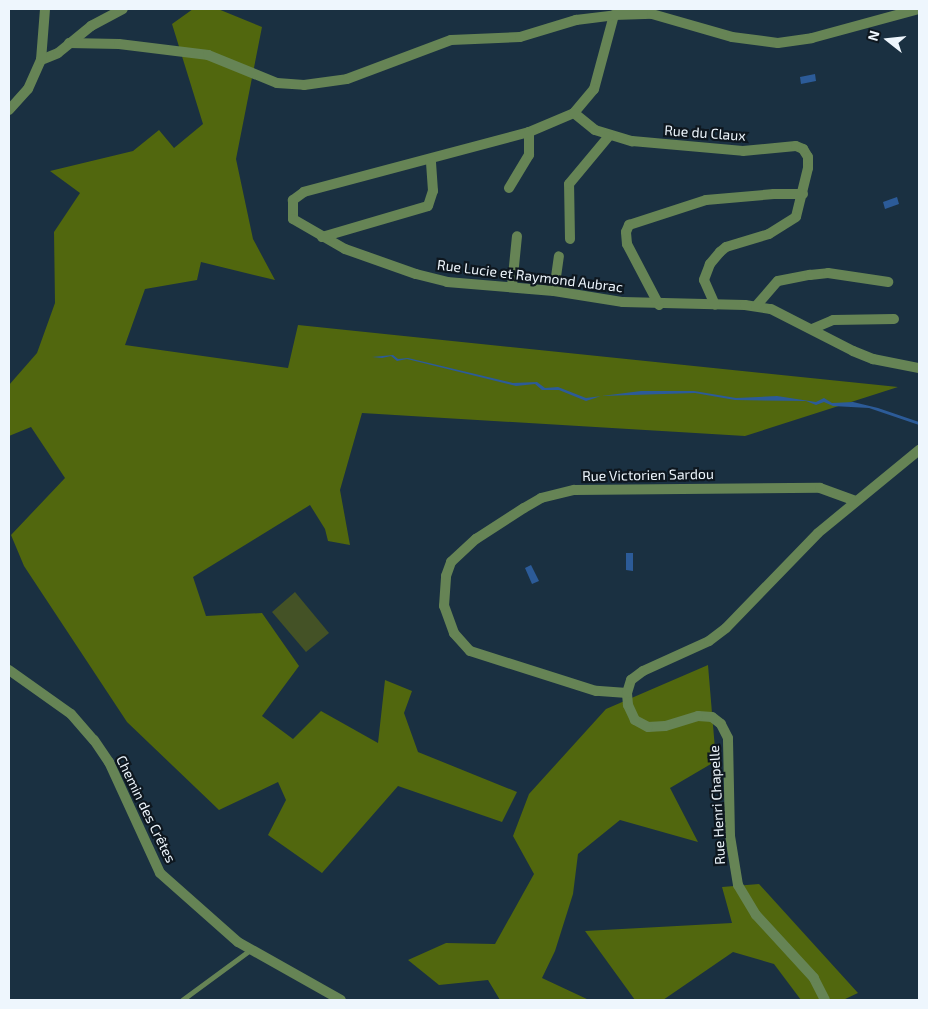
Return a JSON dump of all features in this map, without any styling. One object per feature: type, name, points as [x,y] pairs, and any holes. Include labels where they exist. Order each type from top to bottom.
[{"type":"street","points":[[9,110],[28,89],[41,60],[45,9]]},
{"type":"street","points":[[41,60],[58,54],[91,26],[123,9]]},
{"type":"street","points":[[69,43],[119,44],[208,55],[277,83],[304,85],[347,79],[451,40],[520,37],[576,20],[614,15],[660,16],[732,37],[778,43],[812,38],[919,9]]},
{"type":"street","name":"Rue Lucie et Raymond Aubrac","points":[[614,15],[603,67],[594,89],[574,113],[529,132],[298,194],[290,205],[293,220],[322,237],[416,274],[447,282],[554,290],[659,305],[756,306],[771,309],[873,359],[919,368]]},
{"type":"street","name":"Rue du Claux","points":[[574,113],[583,124],[609,136],[743,151],[796,146],[808,157],[803,194],[796,217],[787,225],[726,247],[710,264],[704,280],[715,305]]},
{"type":"street","points":[[509,188],[529,155],[529,132]]},
{"type":"street","points":[[570,239],[569,184],[609,136]]},
{"type":"street","points":[[322,237],[428,206],[433,191],[431,159]]},
{"type":"street","points":[[659,305],[628,244],[626,232],[629,225],[706,200],[774,194],[803,194]]},
{"type":"street","points":[[512,286],[518,236]]},
{"type":"street","points":[[554,290],[559,256]]},
{"type":"street","points":[[756,306],[778,281],[810,275],[828,274],[888,282]]},
{"type":"street","points":[[812,329],[833,320],[894,319]]},
{"type":"street","points":[[627,693],[631,680],[643,671],[709,641],[726,628],[818,533],[919,450]]},
{"type":"street","name":"Rue Victorien Sardou","points":[[627,693],[596,691],[470,651],[454,633],[444,606],[445,583],[452,562],[476,538],[524,508],[541,498],[574,490],[820,488],[856,501]]},
{"type":"street","name":"Chemin des Crêtes","points":[[9,670],[71,714],[109,762],[160,873],[250,950],[341,1000]]},
{"type":"street","name":"Rue Henri Chapelle","points":[[627,693],[628,705],[635,720],[648,727],[666,726],[698,716],[712,717],[721,724],[728,738],[730,836],[738,885],[756,915],[814,978],[825,1000]]},
{"type":"lane","points":[[182,1000],[250,950]]},
{"type":"green space","points":[[193,9],[218,9],[262,27],[236,159],[253,239],[275,280],[201,262],[197,280],[145,289],[125,345],[288,368],[298,325],[898,387],[745,436],[362,413],[340,490],[350,545],[328,541],[325,529],[310,505],[193,577],[206,616],[262,613],[299,666],[262,716],[293,739],[321,711],[378,743],[385,680],[412,691],[404,713],[418,752],[517,792],[502,822],[398,786],[322,873],[268,835],[286,800],[278,782],[219,810],[127,722],[24,566],[11,535],[65,478],[31,427],[9,436],[9,385],[37,353],[55,303],[54,232],[80,193],[50,171],[133,151],[159,130],[174,148],[203,124],[172,24]]},
{"type":"green space","points":[[295,592],[329,633],[306,652],[272,612]]},
{"type":"green space","points":[[708,665],[716,761],[670,788],[698,842],[620,820],[578,854],[573,894],[555,951],[542,978],[589,1000],[500,1000],[488,980],[439,985],[408,960],[446,943],[495,944],[534,874],[513,836],[529,794],[606,709]]},
{"type":"green space","points":[[759,884],[858,993],[843,1000],[801,1000],[774,964],[733,952],[663,1000],[635,1000],[585,931],[732,923],[722,887]]},
{"type":"water","points":[[815,74],[816,81],[801,84],[800,77]]},
{"type":"water","points":[[897,197],[899,204],[885,209],[883,202]]},
{"type":"water","points":[[393,355],[398,359],[408,358],[513,383],[537,382],[545,388],[558,387],[586,398],[601,396],[586,401],[559,390],[542,390],[535,384],[516,386],[407,359],[397,361],[391,356],[382,358],[372,357]]},
{"type":"water","points":[[641,391],[694,391],[736,398],[777,396],[816,402],[824,398],[832,403],[853,402],[878,408],[919,422],[919,425],[869,408],[833,406],[824,402],[816,405],[806,401],[735,400],[695,393],[602,396]]},
{"type":"water","points":[[626,553],[633,553],[633,571],[626,570]]},
{"type":"water","points":[[531,565],[539,581],[532,584],[525,568]]}]
